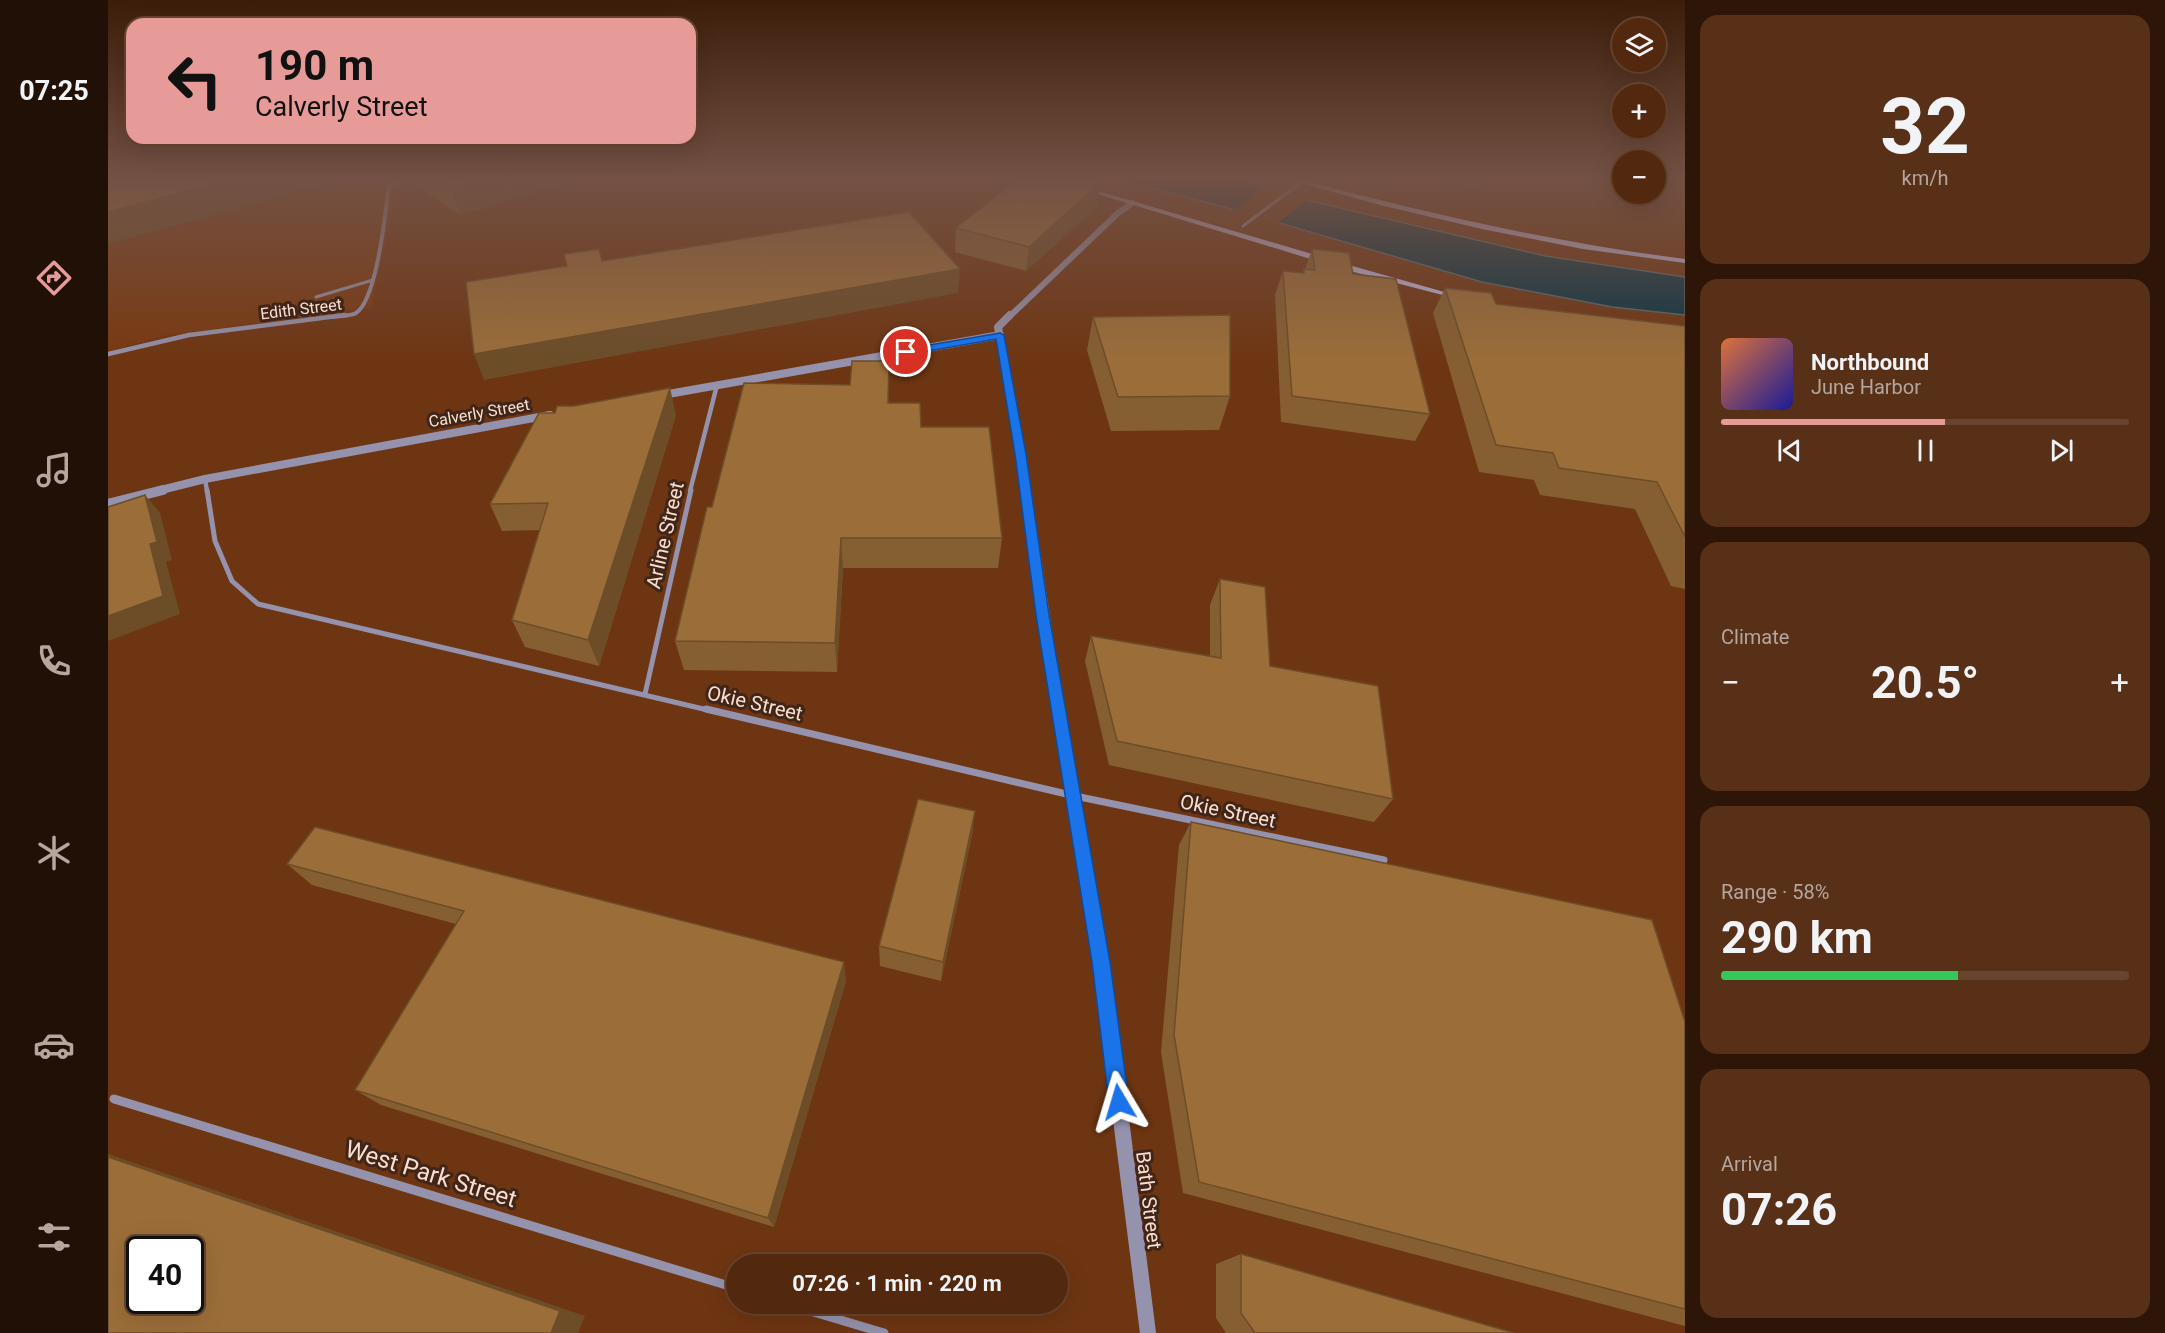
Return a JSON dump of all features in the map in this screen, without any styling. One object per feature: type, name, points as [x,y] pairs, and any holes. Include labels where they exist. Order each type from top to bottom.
[{"type":"main road","points":[[1253,239],[1462,298]]},
{"type":"main road","points":[[1540,239],[1685,261]]},
{"type":"street","name":"Edith Street","points":[[108,354],[189,335],[355,314],[367,302],[381,239]]},
{"type":"street","points":[[648,397],[1000,335],[998,327],[1090,239]]},
{"type":"street","name":"Bath Street","points":[[1000,335],[1021,454],[1046,636],[1075,796],[1101,962],[1148,1333]]},
{"type":"street","name":"Arline Street","points":[[645,694],[684,516],[717,385]]},
{"type":"street","name":"Calverly Street","points":[[108,504],[205,479],[556,414]]},
{"type":"street","name":"Okie Street","points":[[205,479],[215,541],[232,581],[258,604],[1075,796],[1384,860]]},
{"type":"street","name":"West Park Street","points":[[114,1099],[726,1285]]},
{"type":"street","points":[[820,1314],[884,1333]]},
{"type":"lane","points":[[316,297],[373,280]]},
{"type":"shaded area","points":[[108,239],[387,239],[372,305],[366,308],[167,335],[108,351]]},
{"type":"water","points":[[1335,239],[1473,239],[1545,256],[1685,277],[1685,315],[1612,307],[1482,282]]},
{"type":"building","points":[[739,239],[933,239],[960,269],[474,354],[466,282],[567,266],[564,254],[599,249],[602,261]]},
{"type":"building","points":[[999,239],[1038,239],[1029,247]]},
{"type":"building","points":[[1312,249],[1349,253],[1353,274],[1396,279],[1430,414],[1292,396],[1283,271],[1304,273],[1304,269],[1315,270]]},
{"type":"building","points":[[1445,288],[1491,293],[1496,304],[1685,326],[1685,537],[1657,482],[1559,468],[1553,453],[1496,445]]},
{"type":"building","points":[[1230,315],[1230,396],[1118,397],[1093,317]]},
{"type":"building","points":[[852,361],[889,361],[888,403],[920,403],[921,427],[989,427],[1002,538],[841,538],[835,643],[675,641],[707,507],[712,507],[744,383],[850,385]]},
{"type":"building","points":[[670,388],[588,640],[512,620],[548,503],[490,504],[539,413],[555,413],[557,406],[574,406]]},
{"type":"building","points":[[145,495],[157,542],[150,544],[163,596],[108,616],[108,507]]},
{"type":"building","points":[[1220,579],[1265,587],[1270,666],[1378,686],[1393,799],[1117,741],[1091,636],[1221,658]]},
{"type":"building","points":[[918,799],[975,811],[943,962],[879,946]]},
{"type":"building","points":[[1191,822],[1652,920],[1685,1022],[1685,1309],[1199,1182],[1174,1035]]},
{"type":"building","points":[[315,827],[844,962],[768,1218],[355,1090],[464,911],[287,864]]},
{"type":"building","points":[[108,1157],[560,1311],[551,1333],[108,1333]]},
{"type":"building","points":[[1241,1254],[1514,1333],[1255,1333],[1241,1313]]},
{"type":"route","points":[[906,352],[1000,335],[1021,454],[1043,615],[1101,962],[1119,1102]]}]
